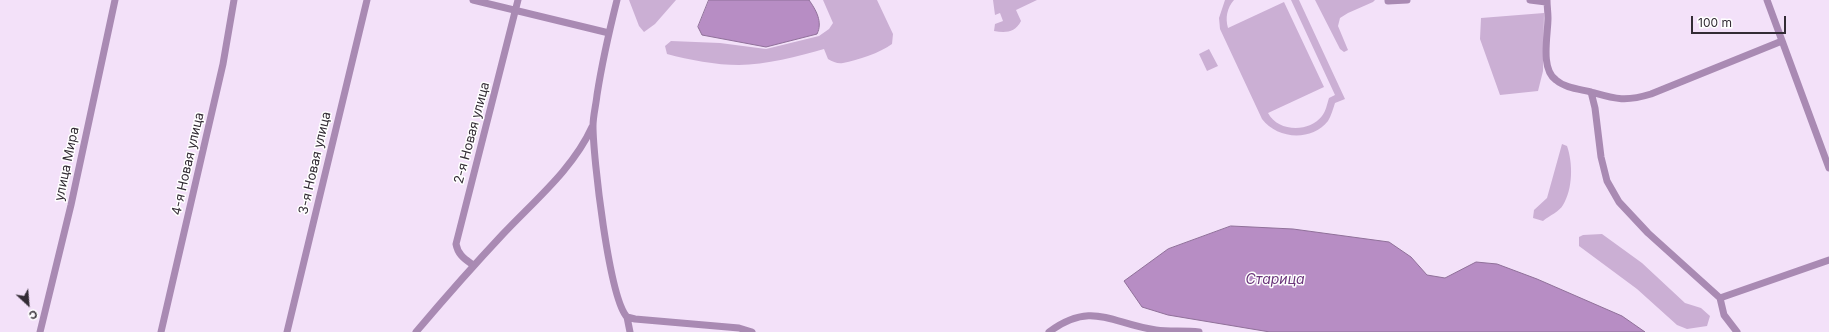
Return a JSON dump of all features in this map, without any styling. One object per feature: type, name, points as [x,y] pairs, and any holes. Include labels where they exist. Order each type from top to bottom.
[{"type":"street","name":"улица Мира","points":[[40,332],[71,205],[115,0]]},
{"type":"street","name":"4-я Новая улица","points":[[161,332],[223,64],[234,0]]},
{"type":"street","name":"3-я Новая улица","points":[[287,332],[367,0]]},
{"type":"street","points":[[473,0],[609,33]]},
{"type":"street","name":"2-я Новая улица","points":[[473,265],[462,257],[456,244],[518,0]]},
{"type":"street","points":[[618,0],[602,64],[593,125],[598,184],[608,251],[619,305],[626,316],[630,332]]},
{"type":"street","points":[[1388,1],[1407,0]]},
{"type":"street","points":[[1530,0],[1547,1],[1548,18],[1546,52],[1548,70],[1554,80],[1563,85],[1614,99],[1633,100],[1651,94],[1782,41]]},
{"type":"street","points":[[1767,0],[1829,168]]},
{"type":"street","points":[[1590,92],[1595,108],[1603,163],[1608,181],[1619,202],[1672,256],[1720,298],[1724,315],[1737,332]]},
{"type":"street","points":[[416,332],[473,265],[566,168],[584,144],[593,125]]},
{"type":"street","points":[[1720,298],[1829,260]]},
{"type":"street","points":[[626,316],[644,321],[739,328],[752,332]]},
{"type":"street","points":[[1049,332],[1068,321],[1087,316],[1119,320],[1156,330],[1199,332]]},
{"type":"shaded area","points":[[629,0],[676,0],[655,24],[644,32],[639,26]]},
{"type":"shaded area","points":[[823,0],[877,0],[893,34],[892,44],[869,56],[841,63],[828,59],[824,49],[771,62],[749,65],[703,62],[667,54],[665,46],[671,41],[720,43],[766,49],[819,36],[829,29],[833,23]]},
{"type":"shaded area","points":[[993,0],[1037,0],[1016,10],[1021,21],[1019,25],[1013,30],[1002,32],[994,31],[995,24],[1003,21],[1000,13],[995,15]]},
{"type":"shaded area","points":[[1225,0],[1234,0],[1227,13],[1228,28],[1284,2],[1324,87],[1268,113],[1279,124],[1286,127],[1302,128],[1316,122],[1322,116],[1329,98],[1335,95],[1291,0],[1299,0],[1345,99],[1335,103],[1328,121],[1321,128],[1304,135],[1285,134],[1268,126],[1262,119],[1220,29],[1219,18]]},
{"type":"shaded area","points":[[1315,0],[1375,0],[1340,18],[1338,26],[1348,50],[1344,52],[1340,49]]},
{"type":"shaded area","points":[[1544,13],[1543,71],[1538,91],[1500,95],[1480,39],[1481,18]]},
{"type":"shaded area","points":[[1209,49],[1218,66],[1207,71],[1199,54]]},
{"type":"shaded area","points":[[1562,144],[1567,146],[1571,168],[1569,191],[1566,199],[1559,209],[1543,221],[1533,218],[1534,210],[1547,198]]},
{"type":"shaded area","points":[[1602,234],[1642,263],[1685,303],[1701,308],[1710,316],[1707,326],[1687,329],[1677,325],[1637,289],[1579,246],[1579,237],[1583,235]]},
{"type":"water","points":[[709,0],[809,0],[818,16],[819,30],[817,34],[766,47],[702,35],[698,27]]},
{"type":"water","name":"Старица","points":[[1231,226],[1293,229],[1389,242],[1411,257],[1427,275],[1445,278],[1476,262],[1497,264],[1537,279],[1622,316],[1645,332],[1270,332],[1168,315],[1142,307],[1124,281],[1168,249]]}]
